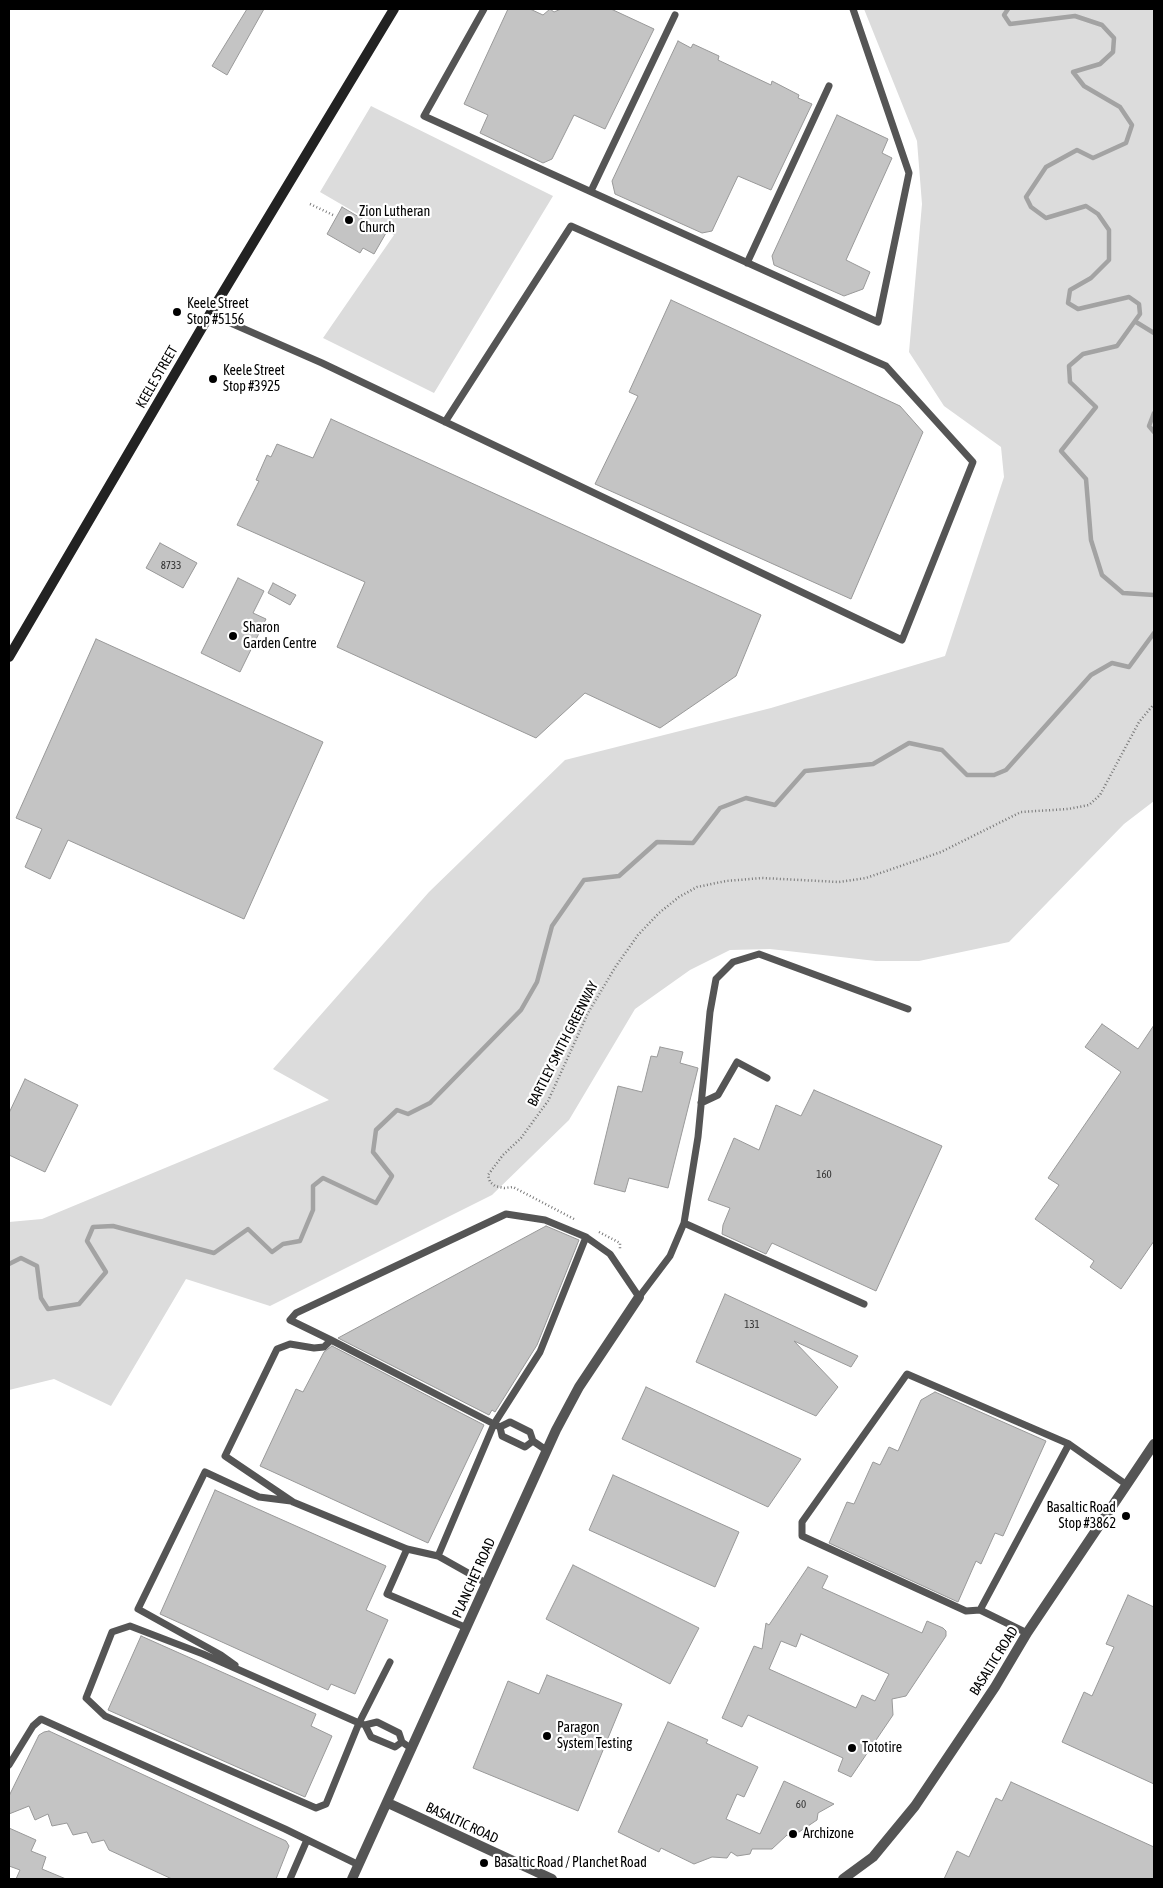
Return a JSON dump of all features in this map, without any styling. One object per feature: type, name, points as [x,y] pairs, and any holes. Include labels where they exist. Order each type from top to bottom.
[{"type":"main road","name":"KEELE STREET","points":[[9,657],[210,314],[394,9]]},
{"type":"street","name":"PLANCHET ROAD","points":[[352,1879],[546,1450],[569,1405],[638,1297]]},
{"type":"street","name":"BASALTIC ROAD","points":[[843,1879],[873,1857],[915,1806],[995,1687],[1027,1633],[1154,1444]]},
{"type":"street","name":"BASALTIC ROAD","points":[[388,1803],[552,1879]]},
{"type":"lane","points":[[484,9],[424,116],[878,322],[909,173],[853,9]]},
{"type":"lane","points":[[590,191],[675,14]]},
{"type":"lane","points":[[747,263],[829,86]]},
{"type":"lane","points":[[210,314],[322,363],[445,422],[902,640],[973,462],[886,366],[571,226],[445,422]]},
{"type":"lane","points":[[533,1441],[525,1447],[502,1436],[497,1426],[290,1320],[296,1313],[506,1214],[546,1220],[586,1237],[610,1254],[638,1297],[670,1256],[684,1223],[698,1137],[710,1012],[716,979],[733,962],[759,954],[908,1009]]},
{"type":"lane","points":[[701,1103],[718,1095],[737,1062],[767,1078]]},
{"type":"lane","points":[[684,1223],[864,1304]]},
{"type":"lane","points":[[438,1556],[497,1426],[540,1352],[586,1237]]},
{"type":"lane","points":[[331,1340],[324,1347],[314,1348],[290,1344],[277,1349],[225,1456],[293,1502],[408,1549],[438,1556],[486,1583]]},
{"type":"lane","points":[[1027,1633],[980,1610],[966,1610],[802,1536],[802,1522],[907,1374],[1069,1444],[1127,1485]]},
{"type":"lane","points":[[497,1426],[510,1422],[530,1432],[533,1441],[546,1450]]},
{"type":"lane","points":[[980,1610],[1069,1444]]},
{"type":"lane","points":[[246,1673],[222,1655],[138,1609],[205,1472],[259,1497],[293,1502]]},
{"type":"lane","points":[[408,1549],[387,1594],[467,1628]]},
{"type":"lane","points":[[390,1662],[362,1724],[326,1804],[316,1808],[105,1716],[86,1698],[112,1632],[130,1626],[203,1654],[362,1724],[377,1722],[399,1733],[402,1742],[412,1748]]},
{"type":"lane","points":[[9,1764],[33,1726],[41,1719],[359,1865]]},
{"type":"lane","points":[[362,1724],[371,1737],[395,1747],[402,1742]]},
{"type":"lane","points":[[290,1879],[307,1840]]},
{"type":"path","points":[[310,204],[332,215]]},
{"type":"path","name":"BARTLEY SMITH GREENWAY","points":[[495,1186],[490,1182],[488,1175],[491,1169],[521,1138],[548,1101],[588,1013],[616,966],[638,935],[659,913],[679,897],[697,887],[726,881],[762,878],[839,882],[866,878],[941,852],[1021,812],[1068,809],[1088,805],[1100,795],[1139,722],[1154,704]]},
{"type":"shaded area","points":[[864,9],[1154,9],[1154,801],[1124,824],[1009,942],[919,961],[876,961],[770,949],[730,950],[690,970],[635,1009],[569,1120],[492,1195],[270,1306],[186,1279],[111,1406],[54,1379],[9,1390],[9,1222],[42,1219],[329,1100],[273,1069],[429,892],[565,760],[771,708],[945,656],[1004,477],[1001,447],[944,406],[909,352],[922,204],[917,141]]},
{"type":"shaded area","points":[[371,106],[553,196],[434,393],[323,338],[394,235],[320,192]]},
{"type":"building","points":[[247,9],[264,9],[227,75],[212,66]]},
{"type":"building","points":[[508,9],[530,9],[543,15],[550,9],[554,12],[561,9],[611,9],[654,29],[605,129],[574,115],[552,159],[543,163],[480,133],[488,115],[464,104]]},
{"type":"building","points":[[678,41],[691,48],[693,44],[719,56],[718,60],[771,85],[772,81],[799,95],[798,98],[812,104],[771,190],[738,176],[712,231],[702,233],[615,194],[612,181]]},
{"type":"building","points":[[837,115],[888,139],[882,153],[892,158],[846,260],[870,272],[863,289],[844,296],[774,265],[772,256]]},
{"type":"building","name":"Zion Lutheran Church","points":[[342,207],[386,233],[374,254],[363,248],[360,253],[327,234]]},
{"type":"building","points":[[671,300],[900,406],[923,432],[851,599],[595,484],[638,396],[629,392]]},
{"type":"building","points":[[331,419],[761,615],[736,676],[660,728],[585,693],[536,738],[337,647],[365,582],[237,525],[259,481],[256,480],[267,455],[271,457],[277,444],[313,458]]},
{"type":"building","points":[[160,543],[197,563],[183,588],[146,568]]},
{"type":"building","name":"Sharon Garden Centre","points":[[238,578],[264,591],[253,613],[266,619],[240,672],[201,653]]},
{"type":"building","points":[[273,583],[296,595],[290,605],[268,593]]},
{"type":"building","points":[[96,639],[323,742],[244,919],[68,840],[50,879],[25,867],[42,829],[16,818]]},
{"type":"building","points":[[1102,1024],[1138,1049],[1154,1025],[1154,1241],[1121,1289],[1090,1267],[1094,1261],[1035,1219],[1059,1185],[1048,1178],[1121,1072],[1085,1047]]},
{"type":"building","points":[[660,1047],[683,1052],[680,1063],[698,1068],[668,1188],[629,1178],[625,1192],[594,1184],[618,1086],[642,1092],[651,1056],[657,1057]]},
{"type":"building","points":[[25,1079],[78,1105],[45,1172],[9,1155],[9,1113]]},
{"type":"building","points":[[814,1090],[942,1146],[876,1291],[772,1243],[766,1254],[722,1234],[723,1225],[730,1208],[708,1200],[734,1138],[759,1150],[776,1105],[801,1116]]},
{"type":"building","points":[[546,1226],[579,1240],[537,1345],[495,1412],[492,1410],[489,1415],[338,1338]]},
{"type":"building","points":[[725,1294],[858,1356],[851,1367],[794,1341],[838,1387],[816,1416],[696,1362]]},
{"type":"building","points":[[332,1346],[484,1425],[428,1543],[260,1466],[296,1389],[303,1392],[324,1352]]},
{"type":"building","points":[[646,1387],[801,1459],[768,1507],[622,1439]]},
{"type":"building","points":[[935,1392],[1046,1441],[1003,1536],[995,1533],[981,1564],[976,1561],[958,1602],[829,1543],[847,1502],[854,1504],[873,1462],[880,1465],[889,1447],[898,1451],[921,1400]]},
{"type":"building","points":[[613,1475],[739,1532],[715,1587],[589,1530]]},
{"type":"building","points":[[215,1490],[386,1566],[366,1610],[388,1620],[355,1694],[331,1684],[328,1690],[160,1614]]},
{"type":"building","points":[[573,1565],[699,1628],[670,1684],[546,1619]]},
{"type":"building","points":[[808,1567],[828,1576],[822,1588],[922,1633],[927,1621],[943,1628],[946,1631],[946,1636],[906,1696],[892,1699],[893,1715],[851,1777],[838,1771],[843,1758],[748,1715],[742,1727],[722,1718],[754,1646],[762,1649],[766,1623],[769,1625]],"holes":[[[801,1634],[889,1674],[875,1701],[862,1695],[856,1708],[769,1669],[781,1641],[796,1647]]]},
{"type":"building","points":[[1128,1595],[1154,1607],[1154,1784],[1062,1742],[1084,1692],[1092,1696],[1114,1647],[1106,1644]]},
{"type":"building","points":[[141,1636],[316,1714],[311,1726],[332,1736],[305,1797],[108,1710]]},
{"type":"building","name":"Paragon System Testing","points":[[547,1675],[622,1704],[578,1811],[473,1768],[508,1681],[539,1694]]},
{"type":"building","points":[[668,1722],[708,1740],[706,1743],[758,1767],[744,1797],[737,1794],[726,1819],[760,1834],[784,1781],[834,1804],[818,1813],[817,1820],[790,1838],[787,1835],[772,1849],[752,1849],[750,1854],[737,1856],[731,1852],[727,1858],[712,1857],[694,1864],[661,1848],[659,1852],[618,1832]]},
{"type":"building","points":[[49,1731],[286,1841],[289,1846],[276,1879],[172,1879],[109,1850],[104,1840],[92,1843],[87,1832],[73,1835],[67,1823],[52,1826],[48,1814],[35,1820],[29,1806],[9,1814],[9,1796],[39,1735]]},
{"type":"building","points":[[1011,1782],[1154,1847],[1154,1879],[944,1879],[957,1851],[969,1857],[996,1798],[1002,1801]]},
{"type":"building","points":[[9,1828],[36,1840],[31,1851],[46,1857],[42,1869],[66,1879],[16,1879],[20,1870],[9,1866]]},
{"type":"waterway","points":[[1008,9],[1004,15],[1010,24],[1075,16],[1102,25],[1114,38],[1113,52],[1100,64],[1073,72],[1084,86],[1120,107],[1132,125],[1126,143],[1093,158],[1077,150],[1046,167],[1026,197],[1031,207],[1046,218],[1086,206],[1098,214],[1109,230],[1109,260],[1091,278],[1070,290],[1068,303],[1078,309],[1129,297],[1139,304],[1140,314],[1117,346],[1083,354],[1069,366],[1070,382],[1096,407],[1061,451],[1086,479],[1091,540],[1102,575],[1123,593],[1154,595]]},
{"type":"waterway","points":[[1136,322],[1154,333]]},
{"type":"waterway","points":[[1154,413],[1149,426],[1154,432]]},
{"type":"waterway","points":[[9,1264],[21,1258],[37,1266],[41,1298],[48,1309],[79,1304],[106,1272],[87,1241],[93,1227],[113,1226],[214,1253],[248,1229],[272,1252],[283,1244],[300,1241],[313,1210],[313,1186],[323,1178],[376,1203],[392,1176],[373,1152],[376,1130],[397,1110],[408,1114],[430,1103],[521,1010],[537,982],[552,926],[584,880],[619,876],[657,842],[693,843],[720,808],[746,798],[775,805],[805,771],[873,764],[909,743],[942,750],[967,775],[994,775],[1006,770],[1091,675],[1112,663],[1129,667],[1154,633]]},
{"type":"place","name":"Zion Lutheran Church","points":[[349,220]]},
{"type":"place","name":"Keele Street Stop #5156","points":[[177,312]]},
{"type":"place","name":"Keele Street Stop #3925","points":[[213,379]]},
{"type":"place","name":"Sharon Garden Centre","points":[[233,636]]},
{"type":"place","name":"Basaltic Road Stop #3862","points":[[1126,1516]]},
{"type":"place","name":"Paragon System Testing","points":[[547,1736]]},
{"type":"place","name":"Tototire","points":[[852,1748]]},
{"type":"place","name":"Archizone","points":[[793,1834]]},
{"type":"place","name":"Basaltic Road / Planchet Road","points":[[484,1863]]}]
